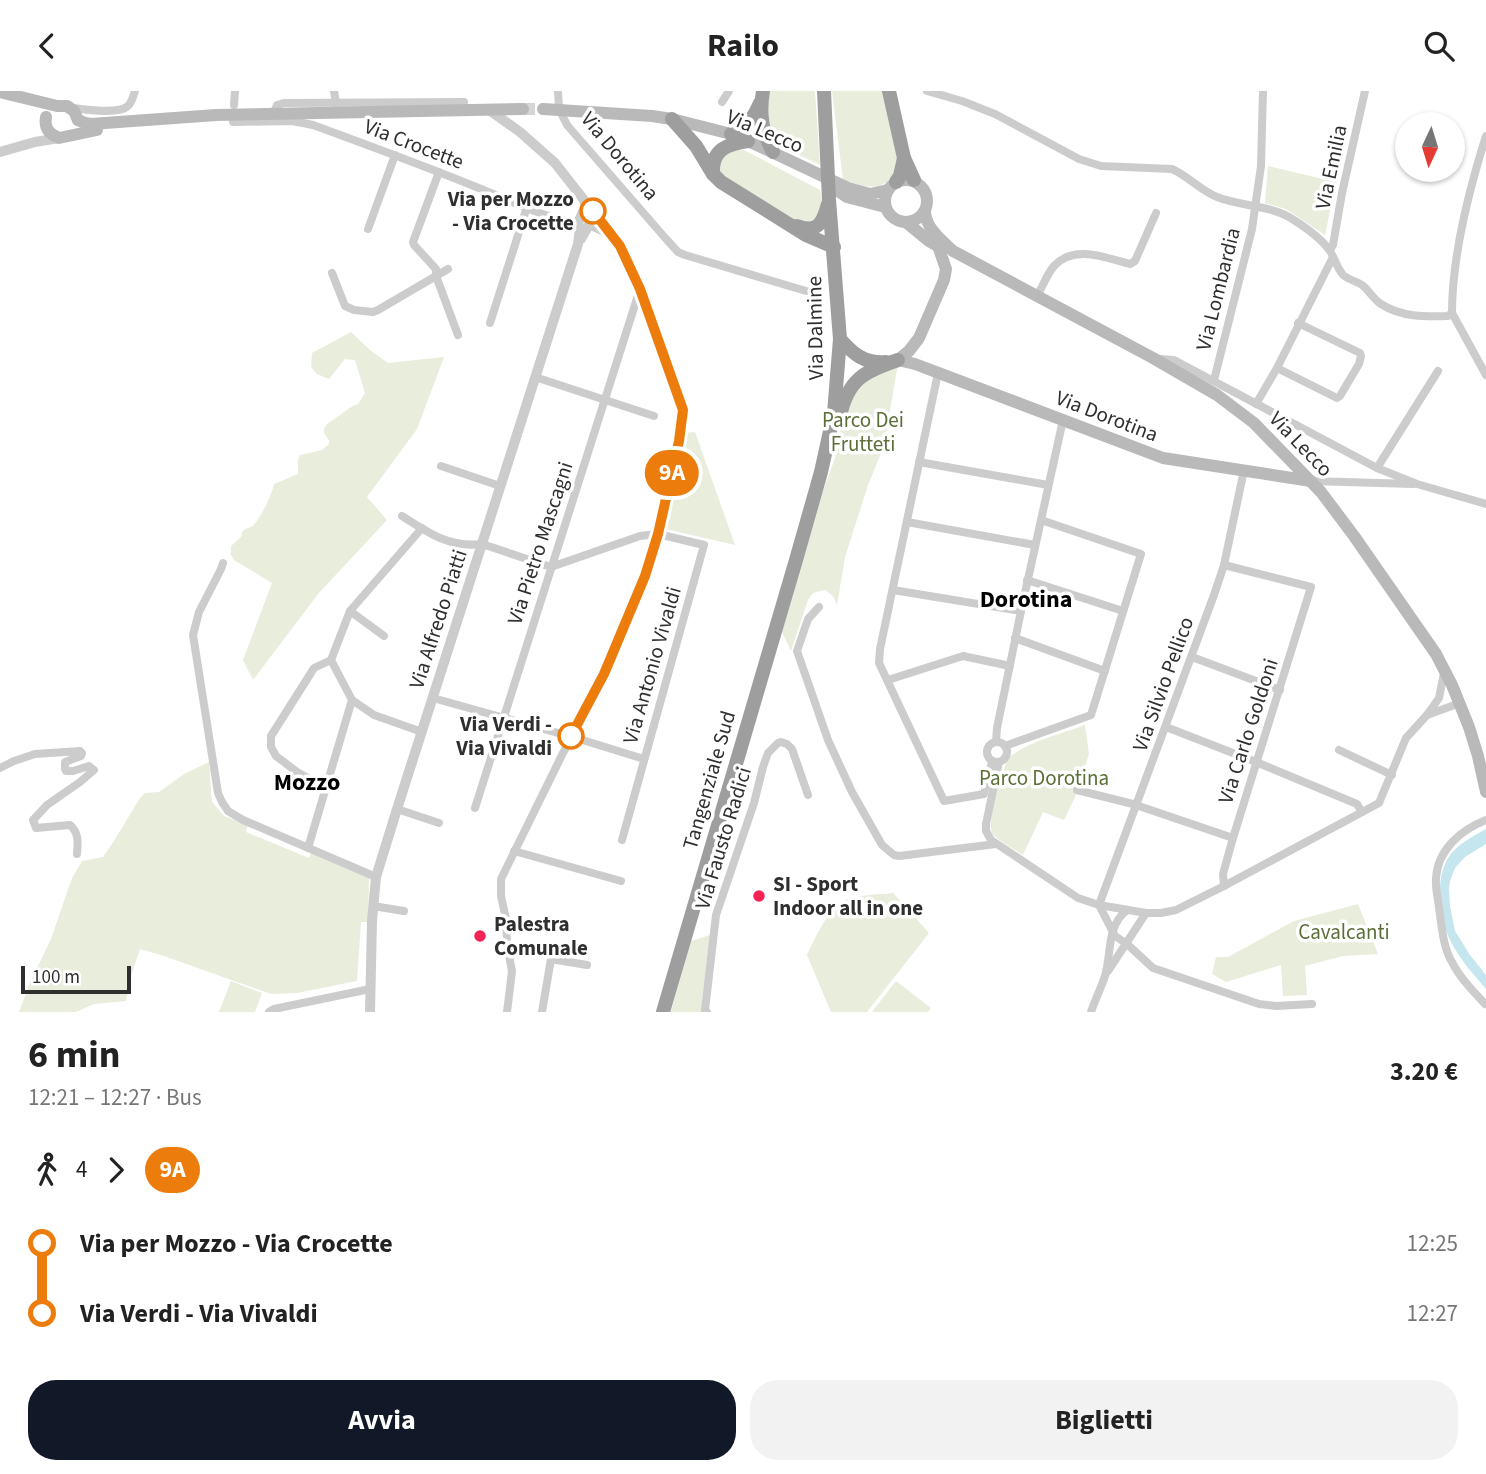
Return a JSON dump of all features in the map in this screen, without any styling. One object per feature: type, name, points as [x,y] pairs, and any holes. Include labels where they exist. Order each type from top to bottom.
[{"type":"highway","points":[[889,91],[904,158],[914,180]]},
{"type":"highway","name":"Via Dalmine","points":[[796,559],[821,472],[834,413],[840,339],[824,93]]},
{"type":"highway","points":[[731,134],[752,120],[762,95]]},
{"type":"highway","points":[[762,95],[763,131],[773,152]]},
{"type":"highway","points":[[672,119],[696,146],[721,182],[806,235],[834,247]]},
{"type":"highway","points":[[713,174],[713,161],[722,149],[733,143],[748,141]]},
{"type":"highway","points":[[892,186],[900,176],[904,158]]},
{"type":"highway","points":[[784,221],[803,229],[817,227],[823,220],[829,197]]},
{"type":"highway","points":[[840,339],[862,359],[881,363],[898,360]]},
{"type":"highway","points":[[796,559],[829,464],[844,401],[859,377],[898,360]]},
{"type":"highway","name":"Tangenziale Sud","points":[[663,1012],[796,559]]},
{"type":"main road","points":[[0,92],[67,106],[85,123],[92,124],[216,115],[522,109]]},
{"type":"main road","points":[[0,92],[35,107],[46,122],[48,132],[64,137],[90,130],[164,124],[216,115]]},
{"type":"main road","points":[[46,122],[50,110],[57,106]]},
{"type":"main road","name":"Via Lecco","points":[[543,109],[652,116],[731,134],[773,152],[847,197],[885,207]]},
{"type":"main road","points":[[64,137],[77,127],[76,115]]},
{"type":"main road","name":"Via Lecco","points":[[806,170],[848,188],[870,194],[892,186]]},
{"type":"main road","points":[[905,179],[914,180],[927,193],[925,212],[906,222],[893,218],[885,207],[885,198],[892,186],[905,179]]},
{"type":"main road","name":"Via Lecco","points":[[925,212],[934,234],[953,251],[1217,395],[1254,423],[1311,481],[1354,536],[1426,639],[1444,670],[1460,703],[1478,756],[1486,792]]},
{"type":"main road","name":"Via Lecco","points":[[906,222],[929,241],[953,251]]},
{"type":"main road","points":[[898,360],[919,338],[944,280],[946,269],[938,246]]},
{"type":"main road","name":"Via Dorotina","points":[[898,360],[915,364],[1163,458],[1311,481]]},
{"type":"street","points":[[76,115],[93,110],[121,110],[131,102],[135,91]]},
{"type":"street","points":[[234,105],[235,91]]},
{"type":"street","points":[[334,91],[336,103]]},
{"type":"street","points":[[558,91],[559,109]]},
{"type":"street","points":[[722,102],[729,91]]},
{"type":"street","points":[[927,91],[995,114],[1090,163],[1111,167],[1172,169],[1219,198],[1286,216],[1303,226],[1331,254],[1344,275],[1362,285],[1382,305],[1425,318],[1448,316],[1452,313]]},
{"type":"street","name":"Via Lombardia","points":[[1214,380],[1255,206],[1261,166],[1263,91]]},
{"type":"street","name":"Via Emilia","points":[[1256,404],[1277,368],[1331,254],[1365,91]]},
{"type":"street","points":[[273,114],[280,103],[464,101]]},
{"type":"street","points":[[131,102],[135,113],[149,119]]},
{"type":"street","points":[[520,132],[515,122],[516,115],[522,109]]},
{"type":"street","name":"Via Dorotina","points":[[559,109],[567,125],[678,251],[806,291]]},
{"type":"street","points":[[489,110],[520,132]]},
{"type":"street","name":"Via Crocette","points":[[233,122],[292,121],[313,125],[527,207],[611,235],[620,246],[640,289],[683,410],[679,441],[658,534],[645,576],[604,674],[514,851],[500,885],[512,971],[507,1012]]},
{"type":"street","points":[[35,142],[46,122]]},
{"type":"street","name":"Via Alfredo Piatti","points":[[370,1012],[376,877],[584,225],[586,205],[578,191],[555,163],[520,132]]},
{"type":"street","points":[[1486,136],[1457,256],[1452,313],[1482,358],[1486,375]]},
{"type":"street","points":[[0,152],[64,137]]},
{"type":"street","points":[[368,229],[396,155]]},
{"type":"street","points":[[439,172],[413,241],[436,269],[436,276],[458,335]]},
{"type":"street","points":[[490,323],[527,207]]},
{"type":"street","points":[[1037,296],[1053,267],[1081,253],[1130,264],[1135,261],[1156,212]]},
{"type":"street","points":[[332,273],[345,306],[373,312],[448,269]]},
{"type":"street","name":"Via Pietro Mascagni","points":[[475,808],[640,289]]},
{"type":"street","points":[[1277,368],[1337,398],[1359,364],[1360,353],[1298,323]]},
{"type":"street","points":[[1153,358],[1174,360],[1386,473],[1387,478],[1377,483]]},
{"type":"street","points":[[1377,468],[1438,371]]},
{"type":"street","points":[[938,373],[879,663],[944,801],[985,794],[996,762]]},
{"type":"street","points":[[535,377],[654,416]]},
{"type":"street","points":[[996,742],[1027,580],[1063,420]]},
{"type":"street","points":[[919,463],[1048,485]]},
{"type":"street","points":[[441,466],[500,486]]},
{"type":"street","points":[[1377,468],[1417,484],[1486,504]]},
{"type":"street","name":"Via Silvio Pellico","points":[[1099,905],[1224,565],[1244,470]]},
{"type":"street","points":[[1311,481],[1417,484]]},
{"type":"street","points":[[402,516],[446,541],[482,544],[551,567],[640,535],[658,534]]},
{"type":"street","points":[[1005,746],[1091,715],[1141,554],[1041,520]]},
{"type":"street","points":[[907,522],[1035,545]]},
{"type":"street","points":[[326,788],[297,772],[276,756],[271,747],[271,736],[314,668],[331,660],[350,611],[422,529]]},
{"type":"street","name":"Via Antonio Vivaldi","points":[[622,841],[704,545],[658,534]]},
{"type":"street","points":[[223,563],[199,612],[193,635],[216,780],[222,802],[228,811],[243,820],[376,877]]},
{"type":"street","name":"Via Carlo Goldoni","points":[[1224,565],[1311,587],[1233,838],[1223,874],[1224,886]]},
{"type":"street","points":[[1027,580],[1123,611]]},
{"type":"street","points":[[893,590],[1021,611]]},
{"type":"street","points":[[820,607],[807,619],[797,651],[828,740],[852,792],[882,845],[899,856],[996,844]]},
{"type":"street","points":[[350,611],[384,636]]},
{"type":"street","points":[[1015,638],[1105,671]]},
{"type":"street","points":[[888,680],[963,656],[1010,666]]},
{"type":"street","points":[[1192,657],[1280,690]]},
{"type":"street","points":[[331,660],[352,700],[374,715],[422,732]]},
{"type":"street","points":[[996,762],[986,824],[989,837],[996,844],[1078,898],[1099,905],[1146,913],[1176,910],[1379,803],[1406,739],[1439,698],[1444,670]]},
{"type":"street","points":[[433,698],[644,759]]},
{"type":"street","points":[[308,848],[352,700]]},
{"type":"street","points":[[1427,715],[1460,703]]},
{"type":"street","points":[[1166,727],[1357,804],[1365,810]]},
{"type":"street","name":"Via Fausto Radici","points":[[707,1012],[705,1010],[716,915],[754,803],[765,760],[771,748],[778,743],[787,744],[792,749],[808,795]]},
{"type":"street","points":[[991,743],[1005,746],[1007,755],[1004,760],[996,762],[987,757],[986,752],[991,743]]},
{"type":"street","points":[[0,768],[35,754],[71,750],[82,753],[81,757],[65,762],[66,771],[89,766],[94,770],[47,805],[33,820],[36,828],[70,825],[78,837],[77,853]]},
{"type":"street","points":[[1339,750],[1392,775]]},
{"type":"street","points":[[1077,790],[1233,838]]},
{"type":"street","points":[[397,809],[439,823]]},
{"type":"street","points":[[1485,1004],[1451,960],[1442,930],[1436,879],[1439,862],[1447,846],[1486,820]]},
{"type":"street","points":[[514,851],[621,881]]},
{"type":"street","points":[[1099,905],[1115,936],[1153,968],[1259,1004],[1311,1004]]},
{"type":"street","points":[[373,906],[404,911]]},
{"type":"street","points":[[1091,1012],[1105,976],[1112,931],[1120,916],[1127,910]]},
{"type":"street","points":[[1105,976],[1146,913]]},
{"type":"street","points":[[542,1012],[551,959],[587,965]]},
{"type":"street","points":[[270,1012],[370,989]]},
{"type":"green space","points":[[768,91],[815,91],[820,165],[775,143],[766,120]]},
{"type":"green space","points":[[832,91],[886,91],[899,165],[882,185],[860,185],[843,180]]},
{"type":"green space","points":[[739,149],[820,190],[823,207],[817,218],[808,222],[794,221],[723,178],[718,168],[725,152]]},
{"type":"green space","points":[[1268,166],[1336,182],[1325,235],[1286,209],[1265,203]]},
{"type":"green space","points":[[351,332],[388,363],[444,357],[417,429],[367,497],[387,520],[318,594],[253,680],[243,660],[272,583],[234,560],[231,546],[245,529],[258,520],[274,484],[298,474],[300,455],[322,450],[329,444],[324,432],[325,427],[358,404],[365,393],[355,360],[345,359],[329,379],[317,374],[311,367],[312,353]]},
{"type":"green space","name":"Parco Dei Frutteti","points":[[898,363],[884,446],[868,485],[845,557],[837,605],[833,596],[825,590],[813,593],[808,600],[791,651],[781,630],[835,458],[847,403],[863,381]]},
{"type":"green space","points":[[695,432],[735,545],[666,529],[685,433]]},
{"type":"green space","name":"Parco Dorotina","points":[[1085,725],[1089,754],[1075,797],[1064,820],[1043,812],[1023,855],[992,833],[996,793],[1007,761],[1026,746]]},
{"type":"green space","points":[[209,762],[212,802],[224,816],[248,825],[246,832],[309,858],[311,853],[369,878],[368,922],[361,922],[357,981],[297,993],[271,994],[140,949],[126,1001],[94,1004],[76,1012],[19,1012],[51,939],[72,878],[82,861],[103,857],[145,793],[159,792],[184,774]]},
{"type":"green space","points":[[893,893],[929,933],[867,1012],[831,1012],[807,955],[818,933],[838,904],[862,896]]},
{"type":"green space","name":"Cavalcanti","points":[[1358,904],[1378,954],[1343,956],[1305,966],[1307,995],[1283,996],[1281,965],[1226,982],[1212,974],[1216,957],[1228,957],[1294,921]]},
{"type":"green space","points":[[710,935],[702,1000],[704,1012],[671,1012],[691,941]]},
{"type":"green space","points":[[231,981],[262,993],[255,1012],[219,1012]]},
{"type":"green space","points":[[896,981],[931,1008],[928,1012],[872,1012]]},
{"type":"water","points":[[1486,829],[1486,844],[1465,857],[1455,868],[1449,889],[1455,931],[1486,975],[1486,989],[1450,940],[1443,920],[1440,885],[1450,855],[1462,843]]},
{"type":"tunnel","points":[[523,109],[543,109]]},
{"type":"bus line","name":"9A","points":[[571,736],[604,674],[645,576],[658,534],[679,441],[683,410],[640,289],[617,241],[593,211]]},
{"type":"place","name":"Via per Mozzo - Via Crocette","points":[[593,211]]},
{"type":"place","name":"Via Verdi - Via Vivaldi","points":[[571,736]]},
{"type":"place","name":"SI - Sport Indoor all in one","points":[[759,896]]},
{"type":"place","name":"Palestra Comunale","points":[[480,936]]},
{"type":"district","name":"Dorotina","points":[[1026,599]]},
{"type":"district","name":"Mozzo","points":[[307,782]]}]
